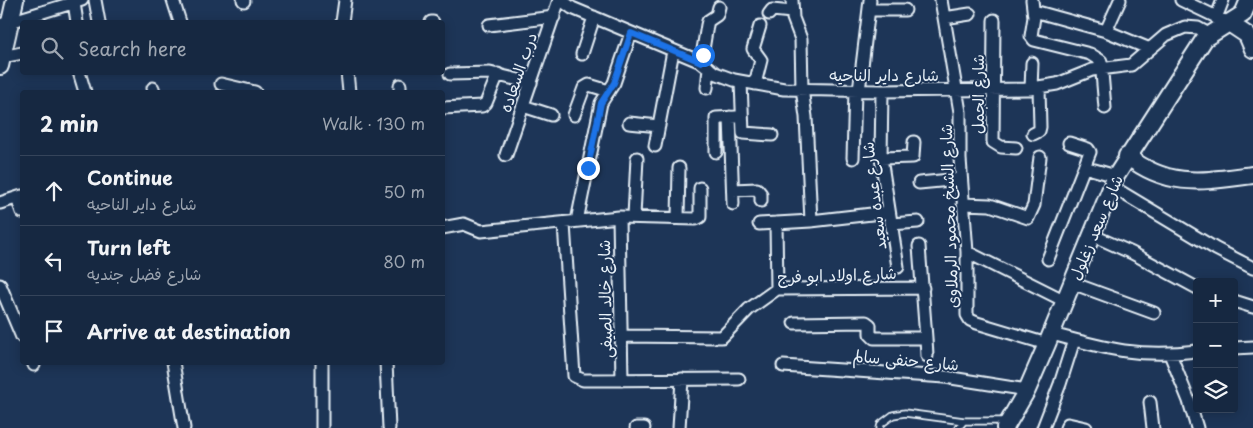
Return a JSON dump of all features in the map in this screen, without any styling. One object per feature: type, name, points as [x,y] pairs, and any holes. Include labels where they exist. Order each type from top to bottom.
[{"type":"street","points":[[15,0],[5,24],[1,62],[20,54]]},
{"type":"street","points":[[95,0],[99,20]]},
{"type":"street","points":[[173,0],[179,20]]},
{"type":"street","points":[[342,20],[345,0]]},
{"type":"street","name":"شارع داير الناحيه","points":[[560,0],[594,17],[705,65],[719,75],[741,82],[802,90],[1035,89],[1057,84],[1103,68],[1131,65],[1166,35],[1185,27],[1198,28],[1209,34]]},
{"type":"street","name":"درب السعاده","points":[[506,155],[560,0]]},
{"type":"street","name":"شارع الشيخ محمود الرملاوى","points":[[941,0],[958,90],[961,179],[967,252],[967,315],[970,320],[1050,339]]},
{"type":"street","points":[[1106,31],[1120,0]]},
{"type":"street","points":[[1181,0],[1247,35],[1253,48]]},
{"type":"street","points":[[1222,21],[1223,0]]},
{"type":"street","name":"شارع سعد زغلول","points":[[1007,425],[1050,339],[1113,181],[1209,34],[1222,21],[1243,14],[1249,0]]},
{"type":"street","points":[[5,24],[78,1],[77,20]]},
{"type":"street","points":[[1105,108],[1101,61],[1090,54],[1034,40],[1031,32],[1032,4],[1150,49]]},
{"type":"street","points":[[853,158],[857,91],[869,5],[905,10]]},
{"type":"street","points":[[769,14],[772,10],[792,6],[801,39],[802,90],[806,117],[811,221]]},
{"type":"street","points":[[708,88],[705,65],[706,25],[708,20],[717,15],[719,7]]},
{"type":"street","points":[[944,18],[970,14]]},
{"type":"street","points":[[489,25],[554,17]]},
{"type":"street","points":[[582,54],[594,17]]},
{"type":"street","name":"شارع الجمل","points":[[994,20],[993,142],[1001,147],[1016,148]]},
{"type":"street","points":[[755,84],[761,60],[752,49],[760,26]]},
{"type":"street","points":[[577,221],[601,103],[614,83],[631,33]]},
{"type":"street","points":[[655,146],[673,51]]},
{"type":"street","points":[[1032,62],[1040,127],[1039,132],[1033,134]]},
{"type":"street","points":[[450,74],[498,74],[531,83]]},
{"type":"street","points":[[445,108],[482,106],[486,103],[498,74]]},
{"type":"street","points":[[80,75],[84,90]]},
{"type":"street","points":[[347,75],[349,90]]},
{"type":"street","points":[[741,82],[743,132],[772,136]]},
{"type":"street","points":[[222,84],[246,90]]},
{"type":"street","points":[[574,115],[584,88],[589,85],[609,91]]},
{"type":"street","name":"شارع عبده سعيد","points":[[882,91],[881,158],[898,267]]},
{"type":"street","points":[[522,106],[550,115]]},
{"type":"street","points":[[730,117],[734,204]]},
{"type":"street","points":[[716,152],[716,118],[743,117]]},
{"type":"street","points":[[629,123],[659,126]]},
{"type":"street","points":[[881,158],[913,157],[914,142]]},
{"type":"street","points":[[1048,259],[1089,150],[1069,143]]},
{"type":"street","points":[[1128,156],[1150,172],[1177,180],[1191,182],[1253,174]]},
{"type":"street","points":[[963,204],[990,205],[1028,218],[1034,205],[1040,157]]},
{"type":"street","points":[[634,216],[637,158]]},
{"type":"street","points":[[1084,166],[1113,181],[1216,249],[1253,268]]},
{"type":"street","points":[[678,218],[679,168]]},
{"type":"street","points":[[919,183],[961,179]]},
{"type":"street","points":[[445,227],[464,224],[481,231],[634,216],[700,217],[700,188]]},
{"type":"street","points":[[733,190],[757,189],[761,194],[761,201]]},
{"type":"street","points":[[0,204],[20,197]]},
{"type":"street","points":[[759,224],[811,221],[889,212]]},
{"type":"street","name":"شارع خالد الصيفى","points":[[619,217],[622,380]]},
{"type":"street","points":[[891,224],[918,222]]},
{"type":"street","points":[[776,223],[777,289]]},
{"type":"street","points":[[564,224],[572,372],[578,379],[740,379]]},
{"type":"street","points":[[1092,235],[1132,252],[1193,286]]},
{"type":"street","points":[[919,246],[927,356]]},
{"type":"street","points":[[967,252],[1065,301]]},
{"type":"street","points":[[1072,283],[1154,313]]},
{"type":"street","points":[[0,285],[20,332]]},
{"type":"street","name":"شارع اولاد ابو فرج","points":[[621,336],[722,337],[749,309],[777,289],[922,288]]},
{"type":"street","points":[[1238,302],[1253,307]]},
{"type":"street","points":[[794,323],[866,322],[870,325],[870,334],[874,338],[926,338]]},
{"type":"street","points":[[1050,339],[1074,340],[1122,352],[1170,354],[1193,351]]},
{"type":"street","points":[[1058,428],[1043,426],[1060,384],[1074,340]]},
{"type":"street","points":[[1238,348],[1253,347]]},
{"type":"street","points":[[1170,354],[1190,401],[1197,428]]},
{"type":"street","points":[[174,365],[184,428]]},
{"type":"street","points":[[322,365],[322,428]]},
{"type":"street","points":[[386,365],[389,428]]},
{"type":"street","name":"شارع حنفى سالم","points":[[783,366],[945,377],[1026,390]]},
{"type":"street","points":[[679,428],[682,379]]},
{"type":"street","points":[[1150,402],[1153,428]]},
{"type":"street","points":[[1066,428],[1068,424],[1086,428]]},
{"type":"street","points":[[636,428],[644,428]]},
{"type":"lane","points":[[880,428],[893,415],[905,413],[1007,425]]},
{"type":"lane","points":[[958,428],[964,420]]},
{"type":"route","points":[[588,168],[601,103],[612,88],[631,33],[701,62],[703,55]]}]
